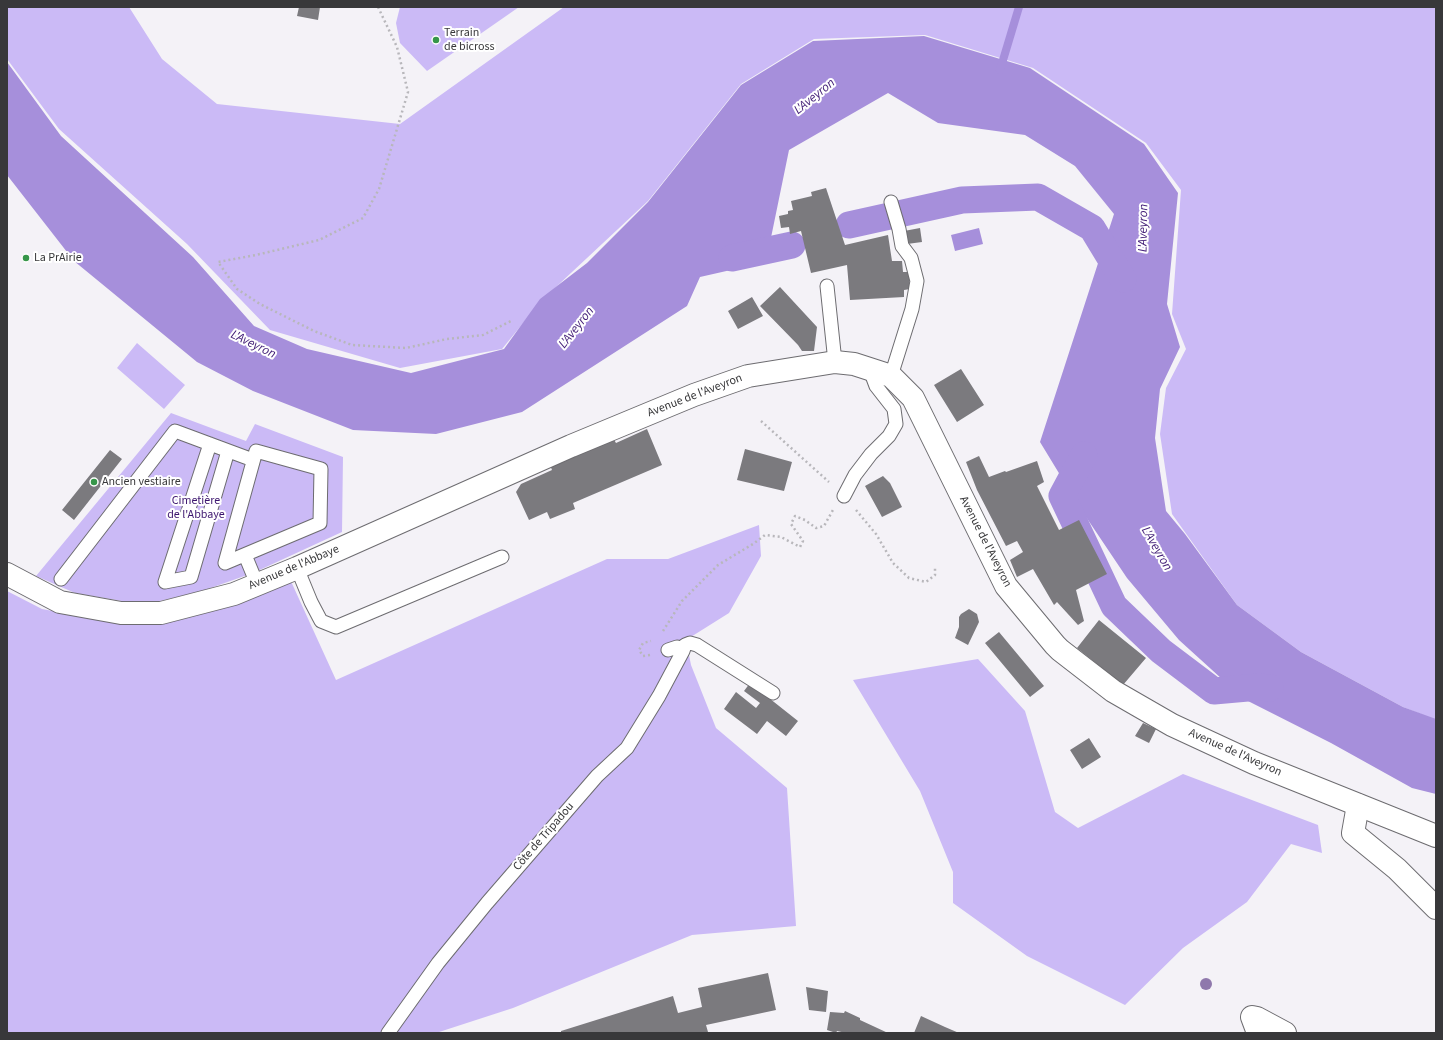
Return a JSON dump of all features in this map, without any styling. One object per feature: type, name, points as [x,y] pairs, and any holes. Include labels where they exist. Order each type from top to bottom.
[{"type":"street","name":"Avenue de l'Aveyron","points":[[571,446],[694,395],[748,376],[835,362],[854,364],[891,376],[913,398],[1006,586],[1055,645],[1113,691],[1172,725],[1254,763],[1436,836]]},
{"type":"street","name":"Avenue de l'Abbaye","points":[[7,574],[60,602],[121,613],[161,613],[234,594],[297,568],[571,446]]},
{"type":"street","points":[[1358,804],[1353,833],[1397,869],[1436,908]]},
{"type":"street","points":[[1258,1033],[1252,1016],[1285,1033]]},
{"type":"lane","points":[[891,202],[899,229],[902,246],[911,258],[917,281],[912,309],[891,376]]},
{"type":"lane","points":[[827,286],[835,362]]},
{"type":"lane","points":[[844,496],[855,474],[871,454],[889,436],[896,424],[894,409],[876,386],[870,370]]},
{"type":"lane","points":[[61,579],[175,431],[253,460]]},
{"type":"lane","points":[[210,444],[165,582],[191,577],[228,451]]},
{"type":"lane","points":[[256,451],[321,469],[320,523],[245,554],[225,563],[256,451]]},
{"type":"lane","points":[[245,554],[257,584]]},
{"type":"lane","points":[[297,568],[311,602],[321,621],[336,627],[502,557]]},
{"type":"lane","points":[[668,650],[677,647],[682,652],[685,645],[690,643],[698,645],[773,693]]},
{"type":"lane","name":"Côte de Tripadou","points":[[388,1033],[438,962],[487,903],[597,776],[627,748],[659,696],[682,652]]},
{"type":"path","points":[[378,7],[397,47],[408,92],[379,189],[363,218],[319,240],[256,255],[218,262],[237,289],[260,304],[314,331],[352,345],[406,348],[447,339],[483,335],[513,320]]},
{"type":"path","points":[[761,421],[844,496],[876,534],[893,564],[910,578],[926,582],[935,575],[935,566]]},
{"type":"path","points":[[661,634],[682,601],[718,565],[765,535],[781,537],[800,547],[803,541],[791,524],[795,516],[805,520],[816,528],[824,526],[833,510],[844,496]]},
{"type":"path","points":[[655,655],[643,656],[639,650],[643,643],[656,640]]},
{"type":"green space","points":[[7,7],[129,7],[162,59],[217,104],[400,124],[564,7],[1436,7],[1436,720],[1403,707],[1301,652],[1237,605],[1172,514],[1160,434],[1166,388],[1186,349],[1172,314],[1181,190],[1146,143],[1033,68],[925,35],[814,39],[741,84],[648,201],[541,301],[502,349],[400,368],[270,330],[187,244],[59,129],[7,59]]},
{"type":"green space","name":"Terrain de bicross","points":[[400,7],[519,7],[427,71],[400,43],[396,23]]},
{"type":"green space","points":[[137,343],[185,385],[164,409],[117,368]]},
{"type":"green space","name":"Cimetière de l'Abbaye","points":[[171,413],[246,441],[255,424],[343,457],[342,532],[253,573],[202,591],[160,601],[122,601],[75,593],[36,576]]},
{"type":"green space","points":[[759,525],[761,556],[729,613],[686,640],[691,665],[716,728],[787,788],[796,926],[692,935],[513,1008],[436,1033],[7,1033],[7,591],[42,609],[117,623],[289,577],[336,680],[607,559],[668,559]]},
{"type":"green space","points":[[978,659],[1025,711],[1055,812],[1078,828],[1183,774],[1318,825],[1322,853],[1291,844],[1247,902],[1183,948],[1125,1005],[1027,956],[953,903],[953,872],[920,791],[853,680]]},
{"type":"water","name":"L'Aveyron","points":[[924,36],[1030,68],[1144,144],[1178,193],[1167,304],[1180,347],[1160,389],[1155,438],[1166,511],[1185,534],[1237,605],[1301,652],[1403,707],[1436,719],[1436,794],[1412,788],[1331,743],[1244,699],[1179,640],[1127,578],[1082,511],[1040,442],[1114,214],[1075,166],[1025,135],[938,123],[888,93],[789,150],[766,262],[700,277],[687,306],[522,412],[436,434],[353,430],[253,391],[197,362],[74,261],[7,175],[7,62],[61,136],[193,257],[254,326],[307,349],[411,373],[504,349],[540,299],[587,263],[648,202],[741,85],[813,41]]},
{"type":"water","points":[[979,228],[983,244],[955,251],[951,235]]},
{"type":"building","points":[[299,7],[320,7],[318,20],[297,16]]},
{"type":"building","points":[[826,188],[845,245],[888,235],[892,261],[902,261],[903,272],[909,272],[910,289],[904,290],[904,297],[850,300],[847,265],[811,273],[801,231],[790,234],[789,227],[781,228],[779,216],[788,214],[788,211],[793,210],[791,201],[812,196],[811,192]]},
{"type":"building","points":[[920,228],[922,242],[907,244],[904,231]]},
{"type":"building","points":[[780,287],[817,327],[814,351],[802,351],[760,306]]},
{"type":"building","points":[[752,297],[763,316],[738,329],[728,311]]},
{"type":"building","points":[[961,369],[984,405],[957,422],[934,385]]},
{"type":"building","points":[[647,429],[662,465],[573,503],[575,509],[550,519],[547,512],[529,520],[516,492],[521,484],[552,470],[550,465],[613,438],[616,443]]},
{"type":"building","points":[[745,449],[792,462],[784,491],[737,480]]},
{"type":"building","name":"Ancien vestiaire","points":[[110,450],[122,459],[74,520],[62,510]]},
{"type":"building","points":[[979,456],[989,477],[1037,461],[1044,482],[1037,486],[1059,530],[1079,520],[1107,574],[1076,590],[1084,621],[1078,625],[1057,602],[1054,605],[1033,569],[1017,577],[1010,560],[1023,552],[1017,541],[1006,546],[977,490],[966,462]]},
{"type":"building","points":[[883,476],[890,483],[902,507],[882,517],[865,486]]},
{"type":"building","points":[[969,609],[977,614],[979,622],[968,645],[955,638],[959,627],[959,617]]},
{"type":"building","points":[[1099,620],[1146,658],[1123,685],[1077,648]]},
{"type":"building","points":[[999,632],[1044,686],[1030,697],[985,643]]},
{"type":"building","points":[[750,683],[798,721],[786,736],[767,721],[757,734],[724,709],[736,692],[756,708],[760,703],[744,691]]},
{"type":"building","points":[[1143,723],[1156,729],[1149,743],[1135,736]]},
{"type":"building","points":[[1089,738],[1101,757],[1082,769],[1070,750]]},
{"type":"building","points":[[768,973],[776,1010],[706,1025],[708,1032],[706,1033],[561,1033],[561,1031],[673,996],[678,1013],[702,1007],[698,988]]},
{"type":"building","points":[[806,987],[828,991],[826,1012],[809,1010]]},
{"type":"building","points":[[845,1011],[888,1033],[846,1033],[837,1031],[836,1033],[827,1030],[830,1012],[844,1013]]},
{"type":"building","points":[[921,1016],[945,1027],[959,1033],[914,1033]]},
{"type":"waterway","points":[[1000,70],[1019,7]]},
{"type":"waterway","points":[[849,225],[962,200],[1038,197],[1092,228],[1123,279]]},
{"type":"waterway","points":[[732,258],[792,245]]},
{"type":"waterway","points":[[1084,455],[1062,496],[1114,606],[1161,651],[1214,691],[1259,687],[1270,688]]},
{"type":"place","name":"Terrain de bicross","points":[[436,40]]},
{"type":"place","name":"La PrAirie","points":[[26,258]]},
{"type":"place","name":"Ancien vestiaire","points":[[94,482]]}]
